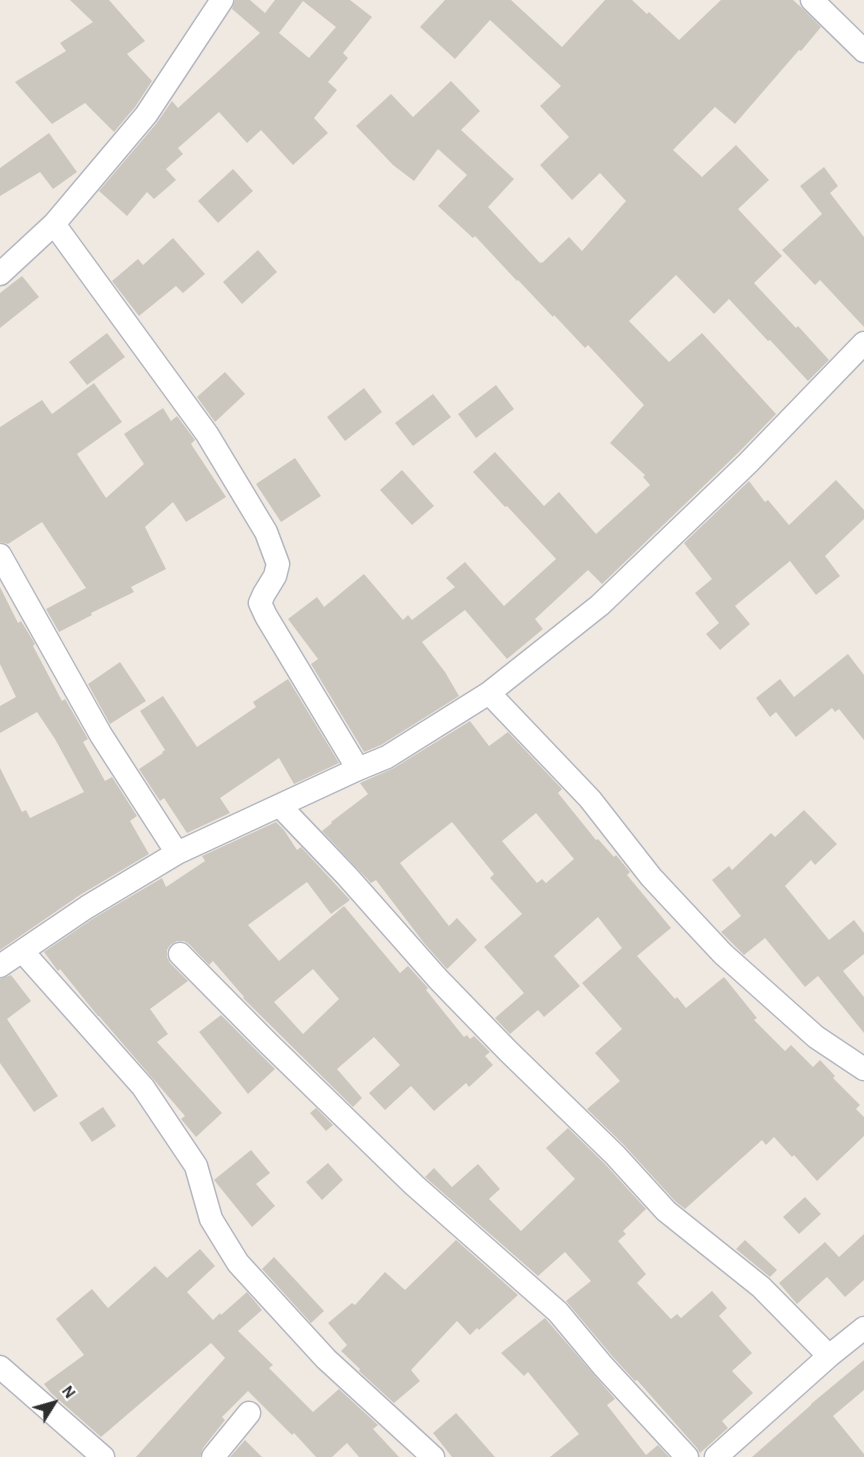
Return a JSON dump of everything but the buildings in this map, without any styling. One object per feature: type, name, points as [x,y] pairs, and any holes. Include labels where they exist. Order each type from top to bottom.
[{"type":"street","points":[[0,274],[54,224],[146,116],[222,0]]},
{"type":"street","points":[[812,0],[864,51]]},
{"type":"street","points":[[54,224],[207,434],[266,532],[278,564],[275,576],[260,603],[358,770]]},
{"type":"street","points":[[0,966],[87,907],[177,853],[387,757],[489,693],[600,605],[748,463],[864,343]]},
{"type":"street","points":[[0,555],[100,735],[177,853]]},
{"type":"street","points":[[489,693],[590,799],[651,877],[723,954],[816,1037],[864,1069]]},
{"type":"street","points":[[280,806],[347,876],[439,980],[515,1059],[615,1155],[666,1210],[761,1287],[829,1356]]},
{"type":"street","points":[[23,952],[143,1087],[196,1166],[211,1219],[238,1263],[326,1359],[433,1457]]},
{"type":"street","points":[[180,954],[414,1185],[558,1312],[603,1366],[687,1457]]},
{"type":"street","points":[[716,1457],[829,1356],[864,1328]]},
{"type":"street","points":[[0,1367],[103,1457]]},
{"type":"street","points":[[213,1457],[249,1413]]}]
